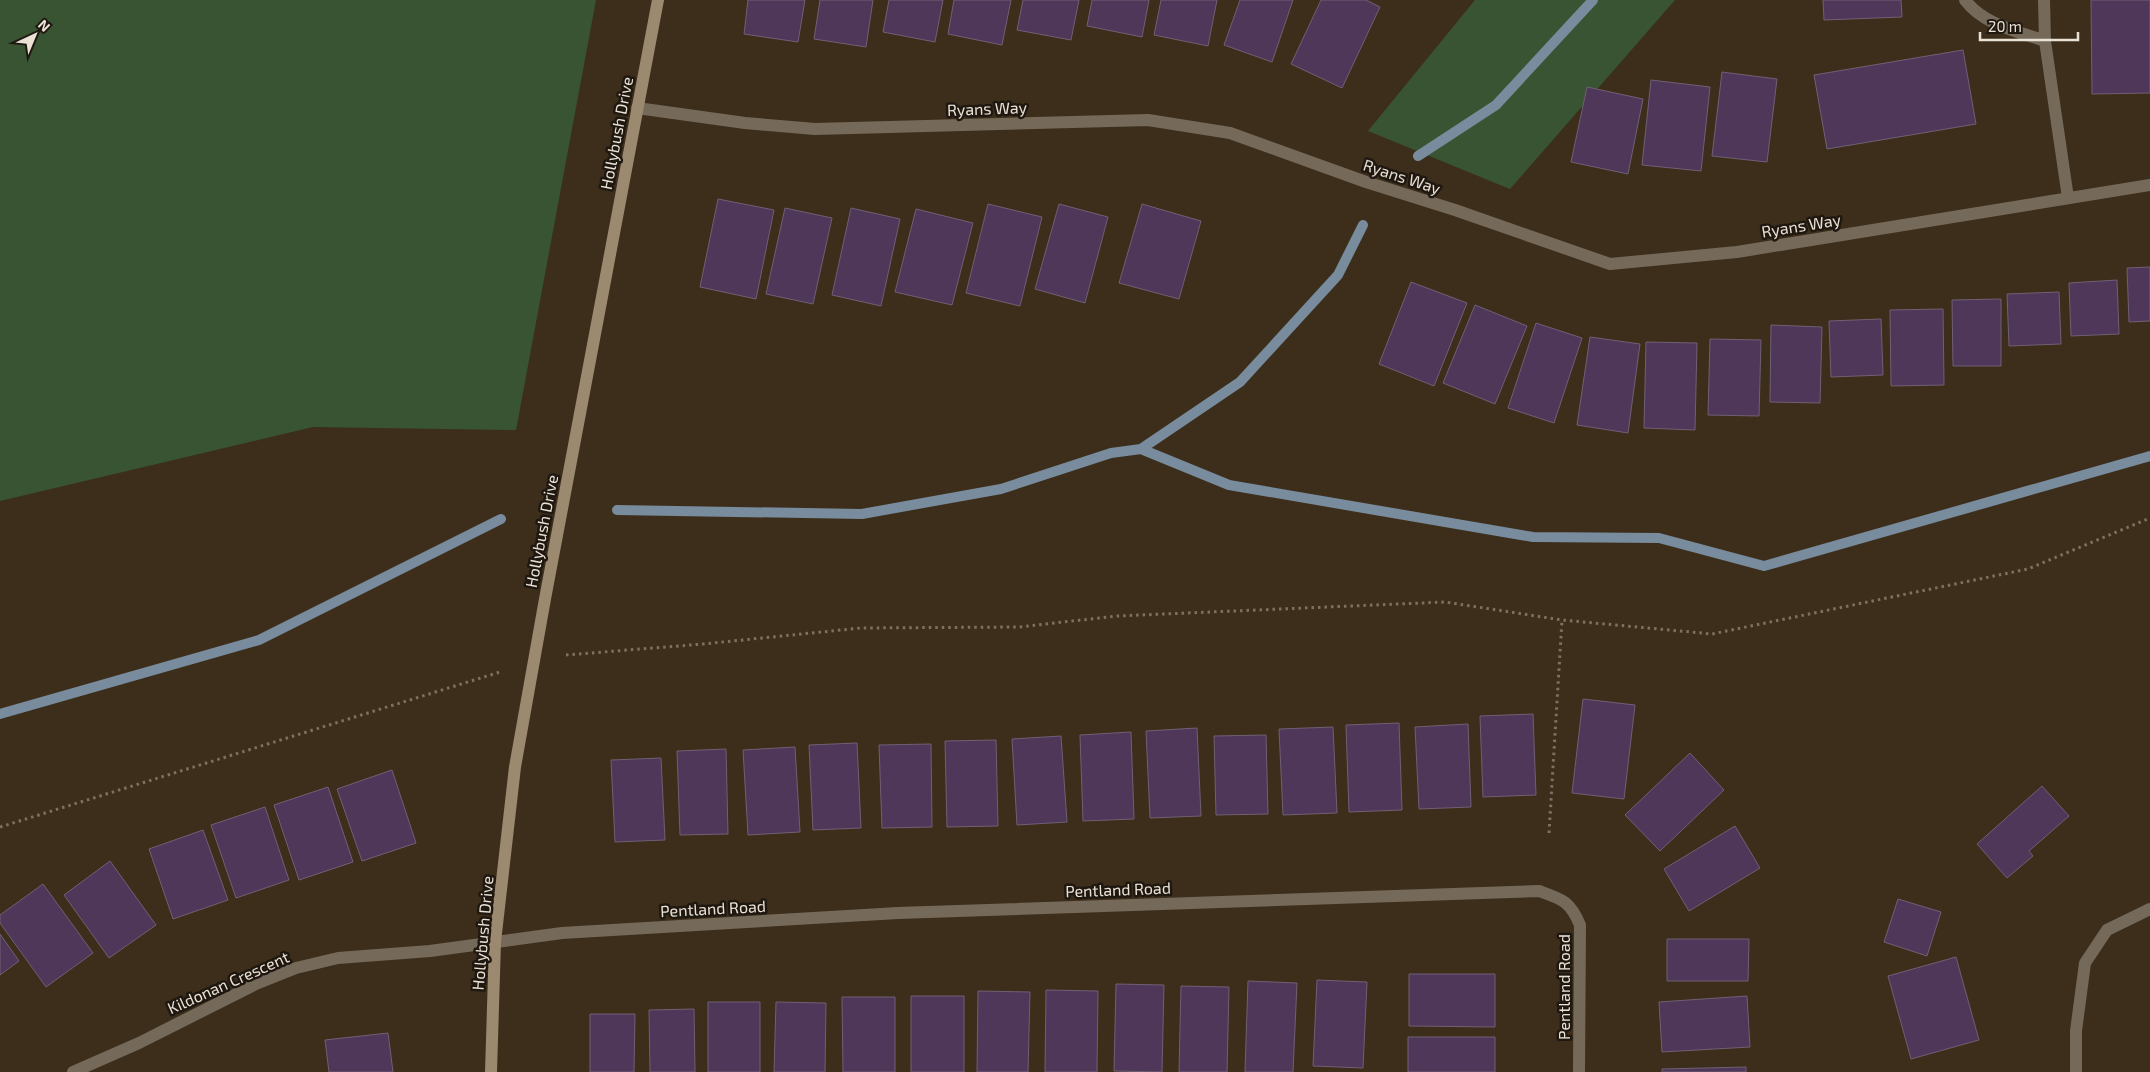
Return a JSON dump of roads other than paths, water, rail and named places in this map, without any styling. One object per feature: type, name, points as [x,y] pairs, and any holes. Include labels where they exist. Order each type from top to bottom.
[{"type":"street","name":"Hollybush Drive","points":[[491,1072],[495,942],[515,766],[658,0]]},
{"type":"street","points":[[1965,0],[1972,9],[1995,24],[2045,41]]},
{"type":"street","points":[[2044,0],[2045,41],[2068,198]]},
{"type":"street","name":"Ryans Way","points":[[637,108],[745,123],[816,129],[1148,120],[1230,133],[1366,182],[1455,210],[1610,264],[1738,252],[2150,185]]},
{"type":"street","name":"Pentland Road","points":[[495,942],[562,934],[898,913],[1539,891],[1560,898],[1573,910],[1580,925],[1579,1072]]},
{"type":"street","points":[[2076,1072],[2076,1031],[2085,963],[2107,930],[2150,909]]},
{"type":"street","name":"Kildonan Crescent","points":[[73,1072],[139,1043],[256,984],[296,968],[338,958],[430,951],[495,942]]},
{"type":"waterway","points":[[1418,156],[1496,105],[1593,0]]},
{"type":"waterway","points":[[617,510],[862,514],[1001,489],[1111,453],[1141,449],[1240,382],[1338,275],[1363,225]]},
{"type":"waterway","points":[[1141,449],[1229,485],[1533,537],[1659,538],[1764,566],[2150,456]]},
{"type":"waterway","points":[[0,714],[259,640],[501,519]]}]
